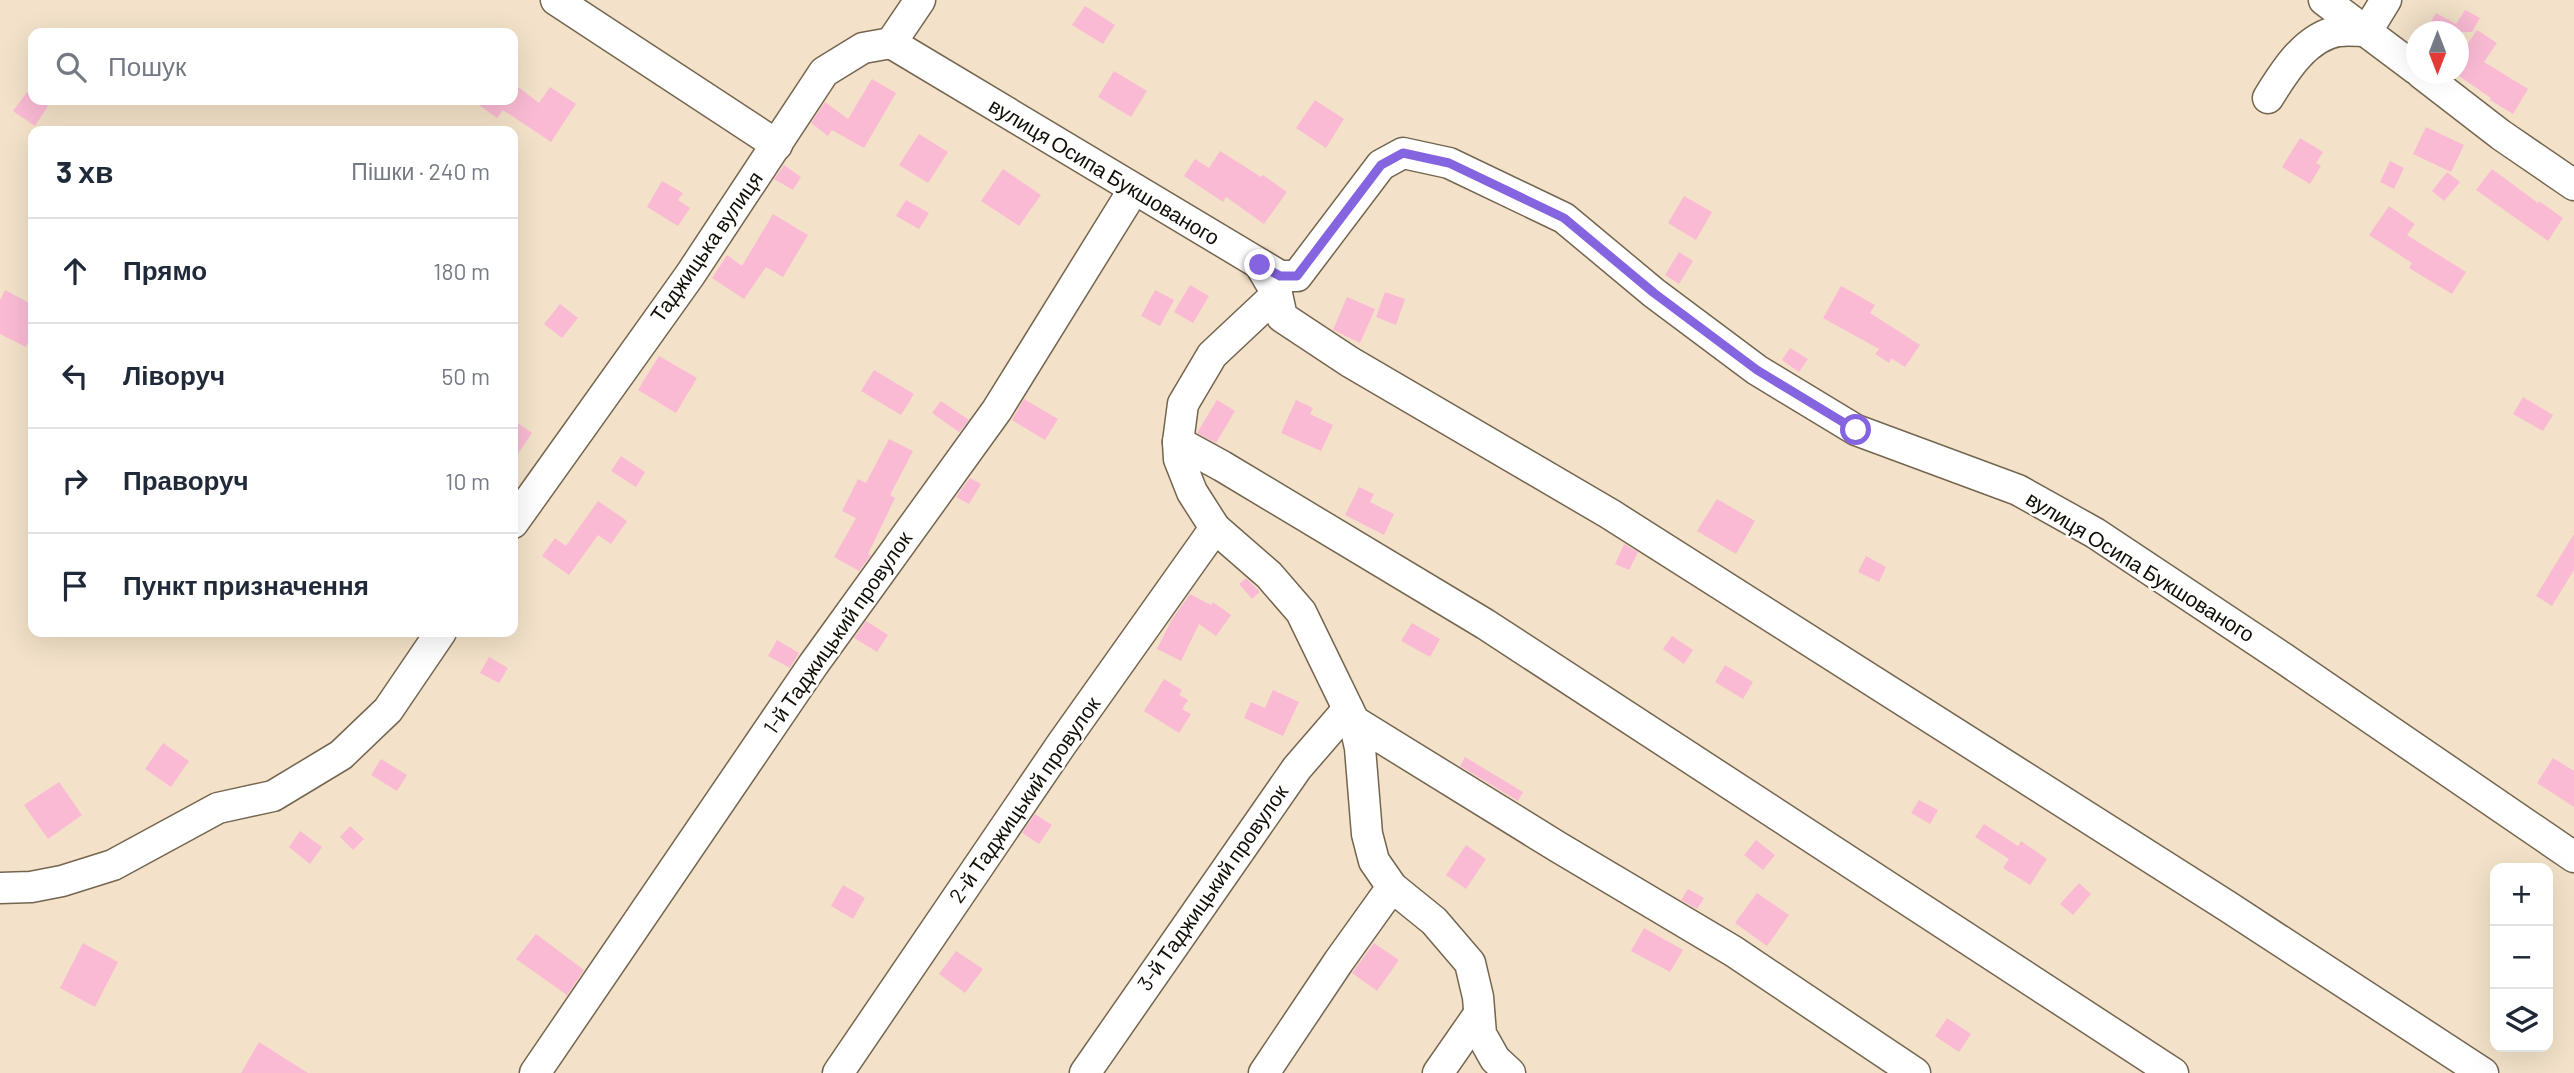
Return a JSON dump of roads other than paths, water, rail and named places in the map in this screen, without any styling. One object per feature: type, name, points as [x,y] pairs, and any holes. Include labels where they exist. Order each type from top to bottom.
[{"type":"street","points":[[556,0],[777,145]]},
{"type":"street","points":[[891,43],[920,0]]},
{"type":"street","points":[[2324,0],[2406,61]]},
{"type":"street","points":[[2367,31],[2386,0]]},
{"type":"street","points":[[2268,98],[2297,58],[2318,40],[2337,31],[2367,31]]},
{"type":"street","name":"Таджицька вулиця","points":[[518,516],[690,275],[824,72],[863,48],[891,43]]},
{"type":"street","name":"вулиця Осипа Букшованого","points":[[891,43],[1280,276],[1297,276],[1381,165],[1403,153],[1449,163],[1564,218],[1654,293],[1757,370],[1856,430],[2018,490],[2095,533],[2574,857]]},
{"type":"street","points":[[2435,84],[2501,135],[2574,185]]},
{"type":"street","name":"1-й Таджицький провулок","points":[[535,1073],[813,665],[997,410],[1134,189]]},
{"type":"street","points":[[1260,265],[1277,294],[1282,317],[1350,362],[1610,514],[2216,898],[2483,1073]]},
{"type":"street","points":[[1277,294],[1212,355],[1183,404],[1178,442],[1180,459],[1192,492],[1215,528],[1269,575],[1301,612],[1351,715],[1360,748],[1367,834],[1374,861],[1392,887],[1434,921],[1470,963],[1478,997],[1480,1034],[1495,1059],[1510,1073]]},
{"type":"street","points":[[1178,442],[1485,625],[2174,1073]]},
{"type":"street","name":"2-й Таджицький провулок","points":[[838,1073],[1060,746],[1215,528]]},
{"type":"street","points":[[0,888],[31,887],[62,881],[114,865],[218,808],[273,796],[341,755],[351,746],[388,710],[438,637]]},
{"type":"street","points":[[1351,715],[1558,847],[1733,951],[1915,1073]]},
{"type":"street","name":"3-й Таджицький провулок","points":[[1085,1073],[1297,768],[1351,715]]},
{"type":"street","points":[[1264,1073],[1392,887]]},
{"type":"street","points":[[1438,1073],[1479,1014]]}]
